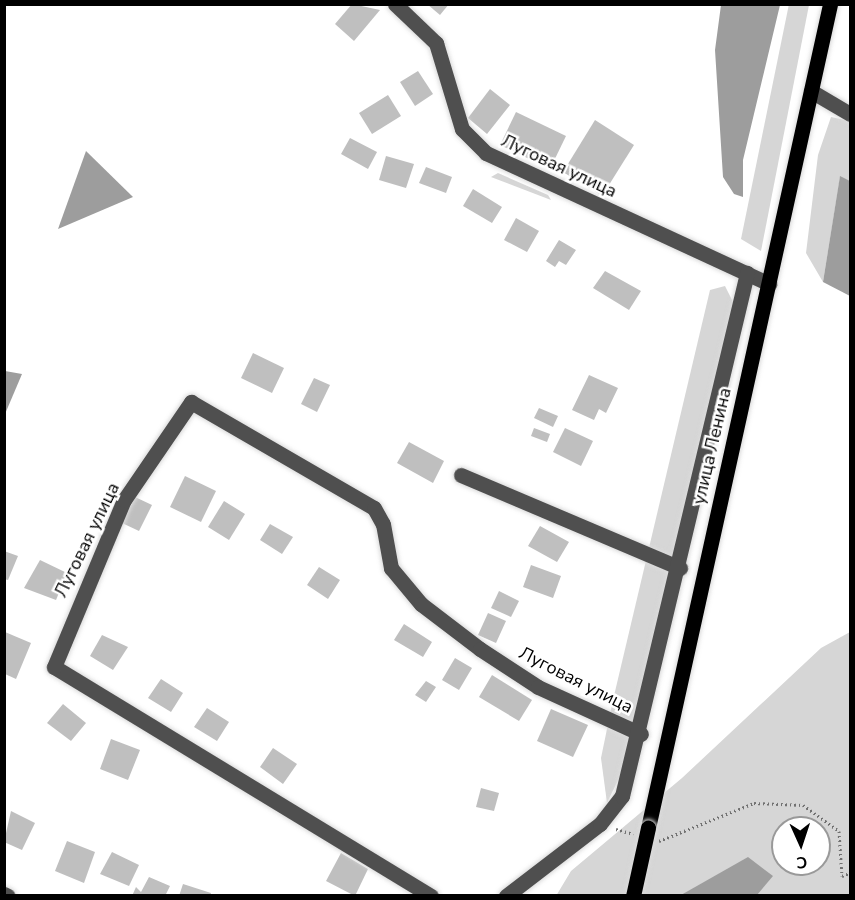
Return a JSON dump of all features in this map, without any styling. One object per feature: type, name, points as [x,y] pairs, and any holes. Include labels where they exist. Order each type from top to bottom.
[{"type":"main road","name":"улица Ленина","points":[[633,896],[830,4]]},
{"type":"street","name":"Луговая улица","points":[[395,4],[436,43],[462,129],[486,153],[769,284]]},
{"type":"street","points":[[811,91],[850,114]]},
{"type":"street","name":"Луговая улица","points":[[506,896],[600,824],[622,796],[641,734],[747,273]]},
{"type":"street","name":"Луговая улица","points":[[431,896],[54,667],[124,500],[191,402],[374,508],[383,524],[391,568],[421,604],[480,649],[538,687],[641,734]]},
{"type":"street","points":[[461,475],[680,568]]},
{"type":"path","points":[[600,824],[648,834],[663,842],[754,803],[803,805],[839,831],[842,876],[850,873]]},
{"type":"shaded area","points":[[789,4],[809,5],[761,251],[741,239]]},
{"type":"shaded area","points":[[721,5],[780,5],[743,160],[743,197],[734,194],[723,177],[715,50]]},
{"type":"shaded area","points":[[831,117],[850,121],[850,181],[840,177],[823,282],[806,253],[818,155]]},
{"type":"shaded area","points":[[86,151],[133,197],[58,229]]},
{"type":"shaded area","points":[[498,173],[548,195],[551,200],[491,177]]},
{"type":"shaded area","points":[[840,176],[850,181],[850,296],[823,282]]},
{"type":"shaded area","points":[[725,286],[735,306],[622,772],[607,803],[601,758],[613,700],[710,290]]},
{"type":"shaded area","points":[[4,371],[22,374],[5,414]]},
{"type":"shaded area","points":[[850,632],[850,895],[556,896],[571,871],[682,778],[821,648]]},
{"type":"shaded area","points":[[748,857],[773,876],[757,895],[681,895]]},
{"type":"building","points":[[352,4],[380,10],[354,41],[335,24]]},
{"type":"building","points":[[427,4],[449,4],[440,15]]},
{"type":"building","points":[[418,71],[433,94],[415,106],[400,82]]},
{"type":"building","points":[[490,89],[510,105],[487,134],[468,118]]},
{"type":"building","points":[[388,95],[401,116],[372,134],[359,113]]},
{"type":"building","points":[[516,112],[566,136],[550,169],[500,145]]},
{"type":"building","points":[[595,120],[634,145],[602,196],[563,172]]},
{"type":"building","points":[[350,138],[377,152],[368,169],[341,154]]},
{"type":"building","points":[[386,156],[414,164],[406,188],[379,180]]},
{"type":"building","points":[[426,167],[452,177],[446,193],[419,183]]},
{"type":"building","points":[[473,189],[502,207],[492,223],[463,206]]},
{"type":"building","points":[[516,218],[539,231],[527,252],[504,240]]},
{"type":"building","points":[[559,240],[576,250],[566,265],[559,261],[555,267],[546,261]]},
{"type":"building","points":[[605,271],[641,291],[629,310],[593,288]]},
{"type":"building","points":[[253,353],[284,368],[272,393],[241,378]]},
{"type":"building","points":[[589,375],[618,388],[606,413],[599,409],[594,420],[572,410]]},
{"type":"building","points":[[314,378],[330,385],[317,412],[301,404]]},
{"type":"building","points":[[539,408],[558,416],[553,427],[534,418]]},
{"type":"building","points":[[534,428],[550,434],[547,442],[531,436]]},
{"type":"building","points":[[565,428],[593,441],[581,466],[553,452]]},
{"type":"building","points":[[409,442],[444,461],[433,483],[397,463]]},
{"type":"building","points":[[185,476],[216,491],[201,522],[170,507]]},
{"type":"building","points":[[135,497],[152,505],[139,531],[122,523]]},
{"type":"building","points":[[224,501],[245,514],[229,540],[208,527]]},
{"type":"building","points":[[270,524],[293,537],[282,554],[260,540]]},
{"type":"building","points":[[540,526],[569,542],[557,562],[528,546]]},
{"type":"building","points":[[4,551],[18,556],[8,580],[4,579]]},
{"type":"building","points":[[40,560],[67,573],[56,600],[24,588]]},
{"type":"building","points":[[531,565],[561,576],[553,598],[523,587]]},
{"type":"building","points":[[319,567],[340,580],[328,599],[307,585]]},
{"type":"building","points":[[499,591],[519,601],[511,617],[491,608]]},
{"type":"building","points":[[488,613],[506,621],[496,643],[478,635]]},
{"type":"building","points":[[404,624],[432,642],[423,657],[394,640]]},
{"type":"building","points":[[5,632],[31,643],[16,679],[5,674]]},
{"type":"building","points":[[102,635],[128,647],[113,670],[90,656]]},
{"type":"building","points":[[455,658],[472,668],[459,690],[442,680]]},
{"type":"building","points":[[492,675],[532,700],[519,721],[479,697]]},
{"type":"building","points":[[161,679],[183,693],[171,712],[148,698]]},
{"type":"building","points":[[426,681],[436,687],[426,702],[415,695]]},
{"type":"building","points":[[63,704],[86,723],[71,741],[47,723]]},
{"type":"building","points":[[207,708],[229,722],[217,741],[194,727]]},
{"type":"building","points":[[551,709],[588,725],[573,757],[537,741]]},
{"type":"building","points":[[111,739],[140,750],[128,780],[100,769]]},
{"type":"building","points":[[273,748],[297,764],[283,784],[260,767]]},
{"type":"building","points":[[481,788],[499,793],[494,811],[476,807]]},
{"type":"building","points":[[11,811],[35,823],[22,850],[4,842]]},
{"type":"building","points":[[67,841],[95,852],[84,883],[55,871]]},
{"type":"building","points":[[112,852],[139,865],[129,886],[100,874]]},
{"type":"building","points":[[341,853],[368,869],[355,896],[326,881]]},
{"type":"building","points":[[149,877],[170,886],[165,896],[132,896],[136,887],[141,892]]},
{"type":"building","points":[[183,884],[211,893],[210,896],[179,896]]}]
